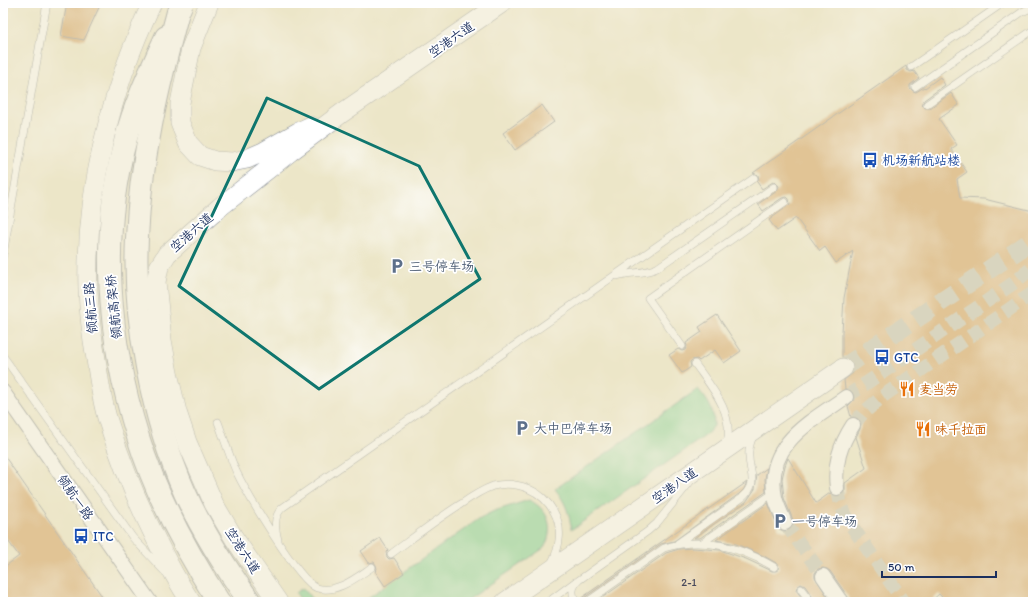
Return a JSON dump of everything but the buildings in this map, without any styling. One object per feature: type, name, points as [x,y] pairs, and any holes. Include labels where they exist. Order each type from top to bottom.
[{"type":"main road","points":[[176,6],[145,162],[136,239],[140,316],[146,356],[160,423],[172,458],[186,493],[209,539],[250,602]]},
{"type":"main road","name":"领航高架桥","points":[[176,6],[138,100],[125,138],[113,199],[111,225],[109,266],[112,308],[118,355],[138,438],[155,483],[172,519],[190,555],[219,602]]},
{"type":"street","name":"领航三路","points":[[152,3],[130,56],[103,145],[91,215],[88,253],[88,292],[92,338],[108,420],[133,490],[166,558],[188,598]]},
{"type":"street","name":"空港六道","points":[[278,602],[234,538],[214,504],[187,442],[177,412],[168,373],[158,307],[156,282],[159,267],[166,254],[220,207],[342,113],[502,3]]},
{"type":"street","points":[[176,6],[206,10],[191,48],[180,103],[180,123],[188,143],[200,156],[215,162],[232,162],[247,159],[263,152],[298,132],[342,113]]},
{"type":"street","name":"空港八道","points":[[505,602],[843,368]]},
{"type":"street","name":"领航一路","points":[[3,392],[150,602]]},
{"type":"street","points":[[785,523],[778,507],[774,492],[774,478],[782,451],[793,435],[846,397]]},
{"type":"street","points":[[837,488],[836,473],[838,456],[845,436],[853,425]]},
{"type":"street","points":[[822,576],[841,602]]},
{"type":"lane","points":[[3,255],[47,3]]},
{"type":"lane","points":[[911,67],[1003,3]]},
{"type":"lane","points":[[915,87],[1022,12],[1033,7]]},
{"type":"lane","points":[[927,104],[1033,30]]},
{"type":"lane","points":[[278,540],[275,521],[278,511],[754,178]]},
{"type":"lane","points":[[611,278],[626,273],[646,272],[657,268],[774,187]]},
{"type":"lane","points":[[682,346],[648,298],[785,202]]},
{"type":"lane","points":[[3,356],[133,538],[188,598]]},
{"type":"lane","points":[[695,364],[717,394],[725,410],[729,433],[725,449]]},
{"type":"lane","points":[[218,422],[237,471],[254,503],[291,561],[307,581],[317,588],[331,588],[346,584],[372,567]]},
{"type":"lane","points":[[676,544],[742,498],[750,490],[753,481],[749,452],[752,439],[760,426]]},
{"type":"lane","points":[[548,602],[658,523],[704,464]]},
{"type":"lane","points":[[391,554],[468,499],[492,487],[501,484],[510,484],[538,493],[548,503],[556,515],[559,544],[556,553],[544,574]]},
{"type":"lane","points":[[702,543],[774,492]]},
{"type":"lane","points":[[587,602],[664,548],[676,544],[702,543],[723,546],[737,550],[774,567]]},
{"type":"lane","points":[[576,602],[573,589],[579,580]]},
{"type":"lane","points":[[801,589],[812,602]]},
{"type":"highlighted area","points":[[267,98],[419,166],[480,279],[319,389],[179,286]]},
{"type":"green space","points":[[698,389],[708,402],[713,415],[714,426],[705,436],[571,530],[566,508],[562,498],[555,489]]},
{"type":"green space","points":[[529,500],[541,509],[548,520],[549,534],[544,548],[465,602],[362,602],[480,518],[494,511]]},
{"type":"green space","points":[[303,588],[315,602],[302,602],[296,593]]},
{"type":"tunnel","points":[[843,368],[1033,240]]},
{"type":"tunnel","points":[[846,397],[1015,282],[1033,267]]},
{"type":"tunnel","points":[[853,425],[862,414],[883,396],[1033,293]]},
{"type":"tunnel","points":[[837,488],[842,508],[851,525],[904,602]]},
{"type":"tunnel","points":[[785,523],[823,576]]},
{"type":"place","name":"机场新航站楼","points":[[870,160]]},
{"type":"place","name":"三号停车场","points":[[397,266]]},
{"type":"place","name":"GTC","points":[[882,357]]},
{"type":"place","name":"麦当劳","points":[[907,389]]},
{"type":"place","name":"大中巴停车场","points":[[522,428]]},
{"type":"place","name":"味千拉面","points":[[923,429]]},
{"type":"place","name":"一号停车场","points":[[780,521]]},
{"type":"place","name":"ITC","points":[[81,536]]}]
